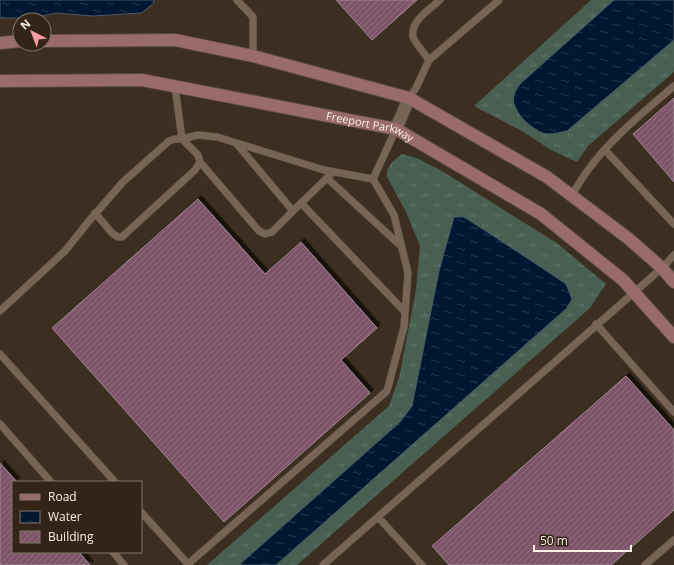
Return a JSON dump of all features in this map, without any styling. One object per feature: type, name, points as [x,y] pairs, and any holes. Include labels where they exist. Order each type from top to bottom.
[{"type":"main road","points":[[52,41],[175,40],[253,56],[409,98],[547,177],[629,239],[662,268],[674,282]]},
{"type":"main road","points":[[0,43],[12,42]]},
{"type":"main road","name":"Freeport Parkway","points":[[0,81],[142,80],[396,129],[541,214],[623,280],[674,337]]},
{"type":"street","points":[[396,129],[409,98]]},
{"type":"lane","points":[[237,0],[253,17],[253,56]]},
{"type":"lane","points":[[429,60],[413,38],[413,28],[419,18],[440,0]]},
{"type":"lane","points":[[409,98],[416,88],[429,60],[499,0]]},
{"type":"lane","points":[[175,86],[182,139],[198,155],[200,162],[259,231],[265,234],[272,232],[333,172]]},
{"type":"lane","points":[[571,196],[588,170],[605,150],[674,86]]},
{"type":"lane","points":[[373,179],[396,129]]},
{"type":"lane","points":[[0,311],[65,251],[123,182],[169,140],[175,138],[182,139],[198,135],[206,136],[236,143],[333,172],[373,179],[394,215],[408,273],[404,327],[388,391],[188,564],[142,513]]},
{"type":"lane","points":[[236,143],[293,211]]},
{"type":"lane","points":[[605,150],[674,224]]},
{"type":"lane","points":[[95,214],[112,233],[118,237],[122,237],[195,170],[200,162]]},
{"type":"lane","points":[[326,178],[402,247]]},
{"type":"lane","points":[[301,203],[406,312]]},
{"type":"lane","points":[[323,565],[674,256]]},
{"type":"lane","points":[[596,324],[674,412]]},
{"type":"lane","points":[[0,354],[114,481]]},
{"type":"lane","points":[[0,424],[50,481]]},
{"type":"lane","points":[[378,517],[422,565]]},
{"type":"lane","points":[[645,565],[674,540]]},
{"type":"lane","points":[[114,553],[124,565]]},
{"type":"green space","points":[[591,0],[674,0],[674,72],[588,146],[577,162],[551,150],[522,131],[474,106]]},
{"type":"green space","points":[[402,154],[417,158],[442,171],[558,244],[606,284],[590,308],[297,565],[207,565],[389,406],[399,378],[416,290],[420,246],[406,212],[387,177],[387,170],[392,162]]},
{"type":"water","points":[[0,0],[154,0],[153,4],[141,13],[93,16],[52,14],[52,12],[12,12],[12,18],[0,18]]},
{"type":"water","points":[[614,0],[674,0],[674,40],[567,131],[548,134],[536,130],[524,120],[515,107],[513,101],[514,95],[520,84]]},
{"type":"water","points":[[454,217],[464,217],[566,284],[572,299],[567,308],[276,565],[239,565],[400,422],[412,406],[439,271]]},
{"type":"building","points":[[336,0],[417,0],[372,40]]},
{"type":"building","points":[[674,98],[674,182],[633,134]]},
{"type":"building","points":[[198,199],[265,274],[301,242],[377,328],[341,360],[370,393],[224,522],[52,328]]},
{"type":"building","points":[[626,376],[674,430],[674,510],[611,565],[449,565],[432,546]]},
{"type":"building","points":[[0,463],[16,481],[12,481],[12,553],[80,553],[90,565],[0,565]]}]
